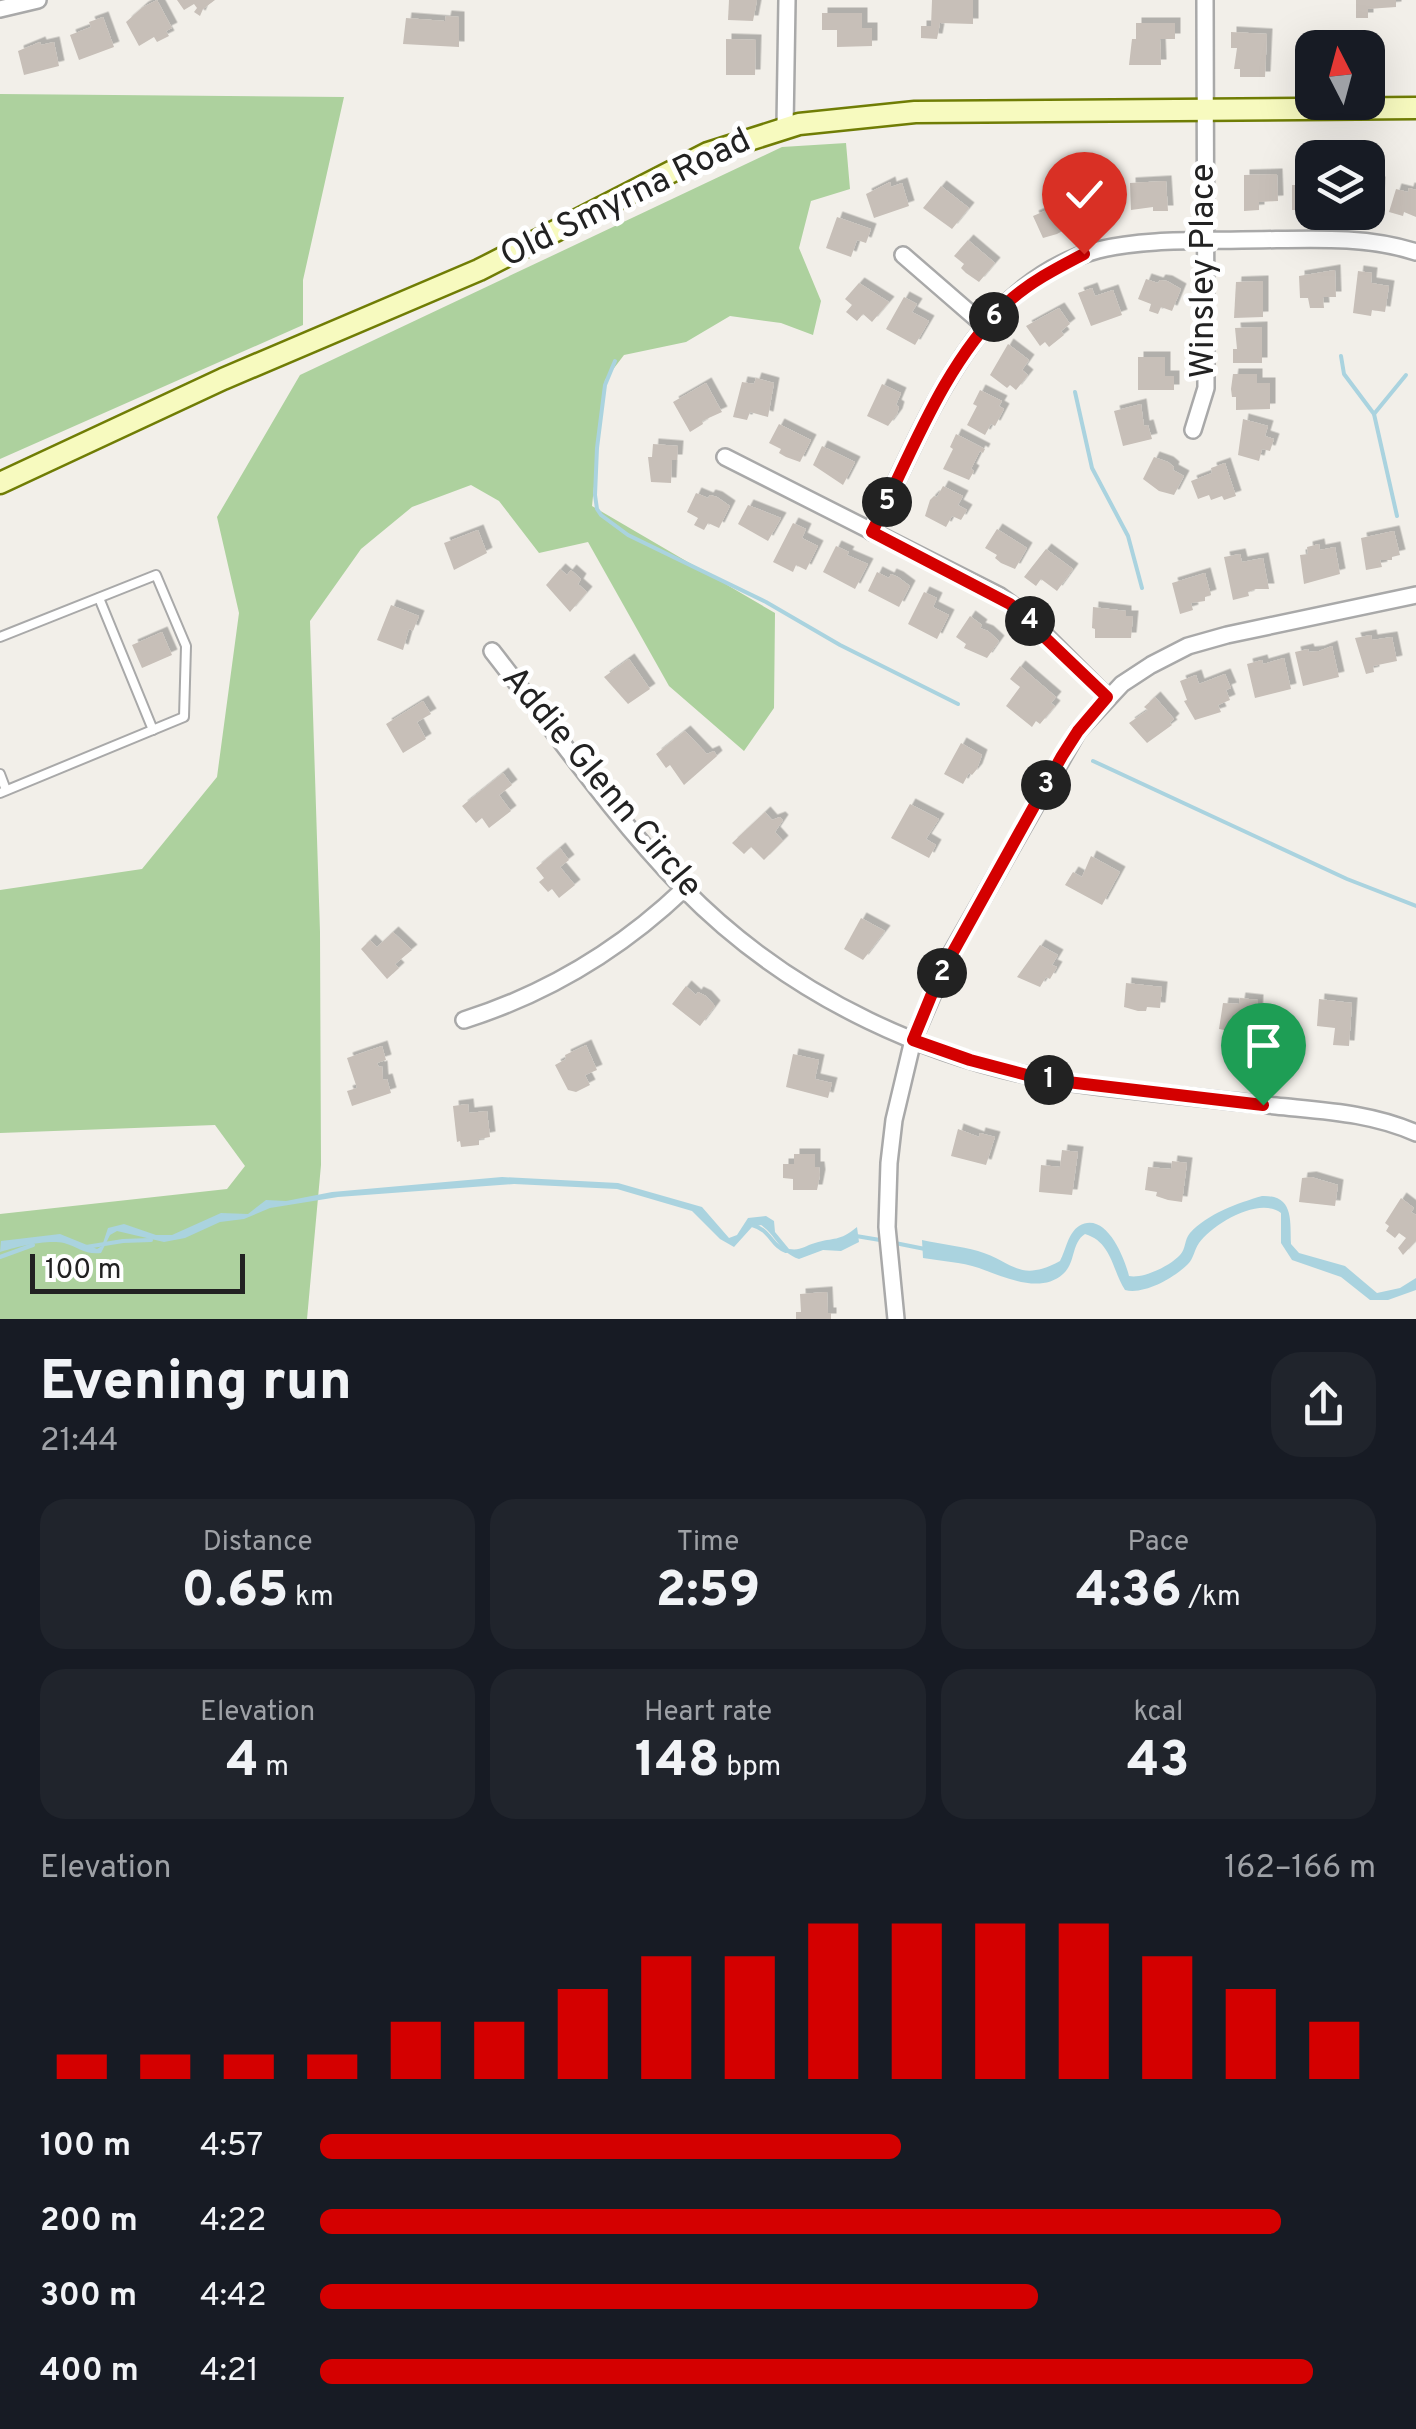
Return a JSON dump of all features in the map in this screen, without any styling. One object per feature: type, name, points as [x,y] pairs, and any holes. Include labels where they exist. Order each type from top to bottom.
[{"type":"street","points":[[0,9],[38,0]]},
{"type":"street","points":[[785,127],[787,0]]},
{"type":"street","name":"Winsley Place","points":[[1193,430],[1206,388],[1204,0]]},
{"type":"street","name":"Old Smyrna Road","points":[[0,482],[239,372],[480,270],[692,160],[785,127],[900,112],[1416,108]]},
{"type":"street","points":[[872,532],[951,374],[986,327],[1022,291],[1084,254],[1107,248],[1204,240],[1350,241],[1416,252]]},
{"type":"street","points":[[903,256],[986,327]]},
{"type":"street","points":[[725,457],[1010,604],[1107,697]]},
{"type":"street","points":[[896,1319],[888,1227],[889,1164],[894,1120],[913,1040],[938,979],[1078,731],[1107,697],[1151,664],[1200,642],[1416,595]]},
{"type":"street","name":"Addie Glenn Circle","points":[[492,651],[626,822],[684,889],[745,942],[846,1009],[913,1040],[1042,1079],[1362,1116],[1416,1133]]},
{"type":"street","points":[[464,1020],[513,1004],[583,966],[637,930],[684,889]]},
{"type":"lane","points":[[0,637],[156,575],[186,646],[184,717],[3,792],[0,774]]},
{"type":"lane","points":[[98,598],[153,730]]},
{"type":"green space","points":[[0,94],[344,97],[303,280],[303,325],[0,459]]},
{"type":"green space","points":[[846,143],[850,189],[811,201],[799,248],[821,301],[813,335],[781,323],[730,316],[686,342],[624,355],[605,380],[592,506],[775,613],[774,708],[744,751],[669,686],[588,542],[539,553],[499,501],[471,485],[412,507],[361,549],[310,621],[320,932],[321,1165],[307,1319],[0,1319],[0,1214],[227,1189],[245,1166],[215,1125],[0,1133],[0,890],[142,869],[217,777],[239,613],[217,517],[300,375],[782,147]]},
{"type":"water","points":[[502,1177],[618,1183],[702,1207],[729,1238],[737,1235],[748,1218],[766,1216],[774,1221],[775,1232],[789,1249],[841,1237],[857,1227],[859,1242],[841,1251],[823,1250],[799,1259],[761,1225],[752,1227],[734,1247],[720,1239],[692,1211],[617,1189],[514,1184],[338,1197],[270,1208],[164,1242],[117,1231],[110,1235],[101,1253],[57,1242],[0,1252],[1,1241],[60,1234],[97,1249],[102,1246],[108,1228],[124,1224],[156,1235],[172,1235],[221,1213],[248,1214],[266,1200]]},
{"type":"water","points":[[1262,1196],[1285,1204],[1291,1244],[1299,1253],[1345,1266],[1377,1293],[1400,1288],[1416,1278],[1416,1290],[1388,1300],[1370,1300],[1341,1277],[1292,1260],[1281,1243],[1281,1213],[1261,1208],[1237,1214],[1215,1228],[1199,1243],[1182,1269],[1141,1290],[1125,1290],[1101,1243],[1085,1234],[1077,1242],[1063,1274],[1043,1283],[1021,1282],[972,1266],[923,1258],[922,1240],[978,1251],[1017,1268],[1035,1270],[1060,1261],[1072,1233],[1089,1223],[1106,1230],[1113,1239],[1129,1276],[1141,1276],[1176,1259],[1190,1233],[1205,1220]]},
{"type":"building","points":[[157,0],[172,28],[166,31],[169,36],[157,42],[154,37],[139,46],[126,22]]},
{"type":"building","points":[[177,0],[215,0],[200,16],[194,12],[194,4],[184,10]]},
{"type":"building","points":[[729,0],[757,0],[753,21],[728,20]]},
{"type":"building","points":[[932,0],[973,0],[973,24],[940,23],[937,39],[921,38],[921,26],[931,26]]},
{"type":"building","points":[[1356,0],[1396,0],[1396,7],[1368,9],[1368,18],[1356,18]]},
{"type":"building","points":[[822,13],[862,13],[862,28],[872,28],[872,46],[837,47],[837,30],[822,30]]},
{"type":"building","points":[[446,16],[459,17],[459,47],[403,44],[406,18],[445,21]]},
{"type":"building","points":[[103,17],[114,47],[79,60],[70,35],[91,27],[89,22]]},
{"type":"building","points":[[1136,23],[1175,23],[1175,39],[1160,39],[1161,65],[1129,65]]},
{"type":"building","points":[[1231,32],[1267,34],[1265,77],[1240,77],[1240,69],[1234,69],[1237,48],[1231,48]]},
{"type":"building","points":[[726,39],[756,40],[755,75],[726,75]]},
{"type":"building","points":[[40,42],[54,42],[59,66],[24,75],[18,51]]},
{"type":"building","points":[[1277,174],[1278,201],[1259,202],[1259,210],[1244,211],[1244,175]]},
{"type":"building","points":[[1110,179],[1118,215],[1105,218],[1103,209],[1084,214],[1077,188]]},
{"type":"building","points":[[1166,181],[1168,211],[1153,211],[1153,207],[1131,210],[1130,183]]},
{"type":"building","points":[[890,182],[891,187],[902,183],[909,206],[874,218],[866,194]]},
{"type":"building","points":[[1292,185],[1295,185],[1295,210]]},
{"type":"building","points":[[941,186],[969,208],[952,229],[923,208]]},
{"type":"building","points":[[1409,188],[1416,190],[1416,217],[1389,212],[1396,189],[1408,192]]},
{"type":"building","points":[[1066,202],[1074,222],[1043,238],[1033,216]]},
{"type":"building","points":[[837,217],[871,229],[866,243],[857,240],[851,257],[826,248]]},
{"type":"building","points":[[968,240],[995,263],[979,282],[961,268],[964,264],[954,256]]},
{"type":"building","points":[[1335,270],[1336,297],[1323,297],[1324,308],[1310,308],[1308,298],[1300,298],[1299,276]]},
{"type":"building","points":[[1358,271],[1372,273],[1371,283],[1389,286],[1385,312],[1372,310],[1371,316],[1353,313]]},
{"type":"building","points":[[1146,279],[1167,281],[1181,289],[1172,311],[1161,307],[1158,314],[1149,311],[1151,304],[1138,299]]},
{"type":"building","points":[[1263,281],[1263,317],[1234,318],[1236,282]]},
{"type":"building","points":[[859,283],[889,302],[872,322],[863,314],[857,321],[846,312],[852,305],[845,299]]},
{"type":"building","points":[[1092,288],[1095,296],[1113,290],[1122,315],[1091,326],[1078,293]]},
{"type":"building","points":[[904,297],[917,304],[912,312],[929,321],[915,345],[886,329]]},
{"type":"building","points":[[1059,308],[1070,324],[1049,347],[1045,342],[1040,346],[1026,326]]},
{"type":"building","points":[[1262,327],[1262,363],[1233,363],[1233,349],[1237,349],[1235,328]]},
{"type":"building","points":[[1008,344],[1029,360],[1022,370],[1028,375],[1016,390],[990,375]]},
{"type":"building","points":[[1138,357],[1165,357],[1165,376],[1174,376],[1174,390],[1138,390]]},
{"type":"building","points":[[1233,374],[1257,374],[1257,383],[1270,383],[1270,409],[1236,410],[1236,397],[1232,397],[1231,389]]},
{"type":"building","points":[[756,378],[774,383],[768,417],[750,412],[747,420],[733,417],[742,382],[754,384]]},
{"type":"building","points":[[706,383],[722,412],[690,432],[673,402]]},
{"type":"building","points":[[882,384],[901,393],[897,414],[888,426],[867,416]]},
{"type":"building","points":[[980,390],[1002,401],[999,406],[1004,409],[985,435],[967,425]]},
{"type":"building","points":[[1141,404],[1144,426],[1148,425],[1152,439],[1123,446],[1114,411]]},
{"type":"building","points":[[1243,419],[1268,426],[1265,436],[1274,439],[1270,451],[1262,449],[1259,461],[1238,455]]},
{"type":"building","points":[[779,424],[811,440],[800,462],[779,453],[781,449],[769,443]]},
{"type":"building","points":[[956,434],[985,449],[980,451],[969,480],[943,469]]},
{"type":"building","points":[[653,444],[678,446],[677,460],[672,460],[671,483],[651,482],[648,457],[652,457]]},
{"type":"building","points":[[822,446],[855,462],[843,485],[813,465]]},
{"type":"building","points":[[1154,457],[1168,462],[1184,476],[1174,495],[1159,491],[1143,479]]},
{"type":"building","points":[[1225,463],[1236,496],[1211,500],[1209,495],[1198,499],[1191,481]]},
{"type":"building","points":[[943,486],[963,496],[958,505],[967,510],[961,520],[952,516],[946,527],[925,516],[930,500],[937,497]]},
{"type":"building","points":[[696,493],[717,497],[730,506],[719,528],[708,523],[704,530],[694,525],[698,518],[687,512]]},
{"type":"building","points":[[748,505],[781,518],[768,541],[738,524]]},
{"type":"building","points":[[793,523],[806,529],[802,538],[818,546],[806,570],[796,565],[793,572],[773,562]]},
{"type":"building","points":[[997,529],[1027,548],[1015,569],[1001,563],[995,558],[997,555],[985,548]]},
{"type":"building","points":[[478,530],[487,553],[454,570],[444,543]]},
{"type":"building","points":[[1394,531],[1400,555],[1380,560],[1382,567],[1366,570],[1361,538]]},
{"type":"building","points":[[1319,544],[1320,550],[1335,547],[1340,574],[1304,584],[1300,555],[1308,554],[1307,547]]},
{"type":"building","points":[[836,546],[868,564],[855,589],[823,572]]},
{"type":"building","points":[[1046,549],[1073,569],[1057,591],[1041,579],[1036,586],[1024,577]]},
{"type":"building","points":[[1240,554],[1242,562],[1263,558],[1269,589],[1256,589],[1248,592],[1249,596],[1233,600],[1224,557]]},
{"type":"building","points":[[560,569],[567,575],[571,570],[587,592],[570,612],[546,585]]},
{"type":"building","points":[[877,572],[889,578],[891,574],[910,586],[899,607],[868,591]]},
{"type":"building","points":[[1205,573],[1211,595],[1205,601],[1191,603],[1193,610],[1180,614],[1172,583]]},
{"type":"building","points":[[924,592],[937,598],[933,607],[949,615],[937,639],[908,624]]},
{"type":"building","points":[[391,605],[419,616],[413,631],[409,629],[403,650],[377,640]]},
{"type":"building","points":[[1093,607],[1126,611],[1126,616],[1133,616],[1131,638],[1095,638]]},
{"type":"building","points":[[970,616],[999,641],[987,658],[964,648],[966,644],[956,637]]},
{"type":"building","points":[[162,632],[172,655],[142,668],[132,645]]},
{"type":"building","points":[[1371,635],[1372,640],[1392,637],[1397,661],[1373,666],[1374,672],[1366,674],[1355,638]]},
{"type":"building","points":[[1332,646],[1339,677],[1303,686],[1295,652]]},
{"type":"building","points":[[1284,658],[1291,689],[1255,698],[1247,664]]},
{"type":"building","points":[[629,659],[650,689],[628,704],[604,677]]},
{"type":"building","points":[[1020,666],[1056,697],[1051,703],[1055,706],[1040,724],[1036,721],[1032,727],[1006,706],[1020,687],[1010,679]]},
{"type":"building","points":[[1225,674],[1231,688],[1226,690],[1230,700],[1218,705],[1221,712],[1195,720],[1184,701],[1187,700],[1180,681],[1196,675],[1199,684]]},
{"type":"building","points":[[1155,697],[1174,719],[1172,725],[1147,743],[1129,723],[1148,710],[1144,707]]},
{"type":"building","points":[[423,701],[431,714],[417,722],[426,739],[403,753],[386,724]]},
{"type":"building","points":[[685,731],[707,754],[714,751],[717,756],[684,785],[670,765],[666,768],[656,754]]},
{"type":"building","points":[[961,743],[982,755],[977,769],[972,775],[969,773],[963,784],[944,774]]},
{"type":"building","points":[[503,773],[512,785],[499,795],[511,811],[489,828],[482,818],[476,823],[462,806]]},
{"type":"building","points":[[910,804],[939,819],[926,839],[936,845],[929,858],[891,838]]},
{"type":"building","points":[[765,812],[772,820],[783,820],[775,832],[783,841],[764,860],[751,847],[744,854],[732,843]]},
{"type":"building","points":[[560,848],[569,860],[560,867],[575,885],[559,898],[539,882],[544,878],[536,868]]},
{"type":"building","points":[[1091,856],[1120,872],[1102,905],[1065,885],[1073,872],[1082,877]]},
{"type":"building","points":[[861,918],[885,931],[863,960],[844,949]]},
{"type":"building","points":[[393,932],[412,950],[395,964],[399,968],[387,979],[361,949],[370,940],[377,947]]},
{"type":"building","points":[[1040,945],[1058,955],[1052,965],[1057,967],[1040,987],[1017,977]]},
{"type":"building","points":[[1126,983],[1162,987],[1160,1008],[1138,1011],[1124,1007]]},
{"type":"building","points":[[686,986],[696,995],[698,992],[706,996],[715,1006],[700,1026],[672,1004]]},
{"type":"building","points":[[1240,998],[1258,1000],[1256,1036],[1219,1029],[1223,1003],[1239,1004]]},
{"type":"building","points":[[1319,999],[1352,1003],[1349,1046],[1333,1045],[1335,1028],[1317,1026]]},
{"type":"building","points":[[586,1045],[597,1070],[585,1075],[590,1085],[576,1092],[568,1090],[555,1065]]},
{"type":"building","points":[[382,1046],[386,1060],[377,1063],[382,1066],[383,1080],[387,1079],[391,1093],[352,1106],[347,1091],[357,1088],[347,1058]]},
{"type":"building","points":[[793,1054],[819,1060],[815,1079],[832,1083],[828,1098],[786,1087]]},
{"type":"building","points":[[468,1104],[469,1113],[487,1111],[490,1137],[479,1139],[479,1145],[461,1147],[453,1106]]},
{"type":"building","points":[[958,1129],[979,1137],[980,1133],[995,1137],[986,1165],[951,1156]]},
{"type":"building","points":[[1062,1150],[1078,1152],[1072,1195],[1039,1192],[1041,1165],[1060,1167]]},
{"type":"building","points":[[794,1154],[815,1154],[815,1167],[819,1167],[820,1175],[817,1190],[793,1190],[793,1179],[783,1178],[783,1164],[794,1164]]},
{"type":"building","points":[[1172,1161],[1187,1163],[1182,1202],[1145,1190],[1148,1167],[1171,1169]]},
{"type":"building","points":[[1302,1178],[1338,1185],[1335,1206],[1299,1202]]},
{"type":"building","points":[[1401,1198],[1414,1208],[1411,1212],[1416,1215],[1416,1241],[1403,1255],[1398,1248],[1406,1238],[1399,1233],[1395,1238],[1386,1231],[1389,1226],[1385,1223]]},
{"type":"building","points":[[827,1292],[831,1319],[796,1319],[796,1312],[801,1312],[800,1294]]},
{"type":"waterway","points":[[1341,356],[1344,374],[1374,414],[1397,516]]},
{"type":"waterway","points":[[615,361],[605,385],[597,448],[595,495],[601,515],[628,535],[766,602],[840,645],[958,704]]},
{"type":"waterway","points":[[1374,414],[1406,375]]},
{"type":"waterway","points":[[1075,392],[1092,468],[1128,536],[1142,588]]},
{"type":"waterway","points":[[1093,761],[1347,879],[1416,906]]},
{"type":"waterway","points":[[752,1225],[786,1251]]},
{"type":"waterway","points":[[856,1236],[886,1241]]},
{"type":"waterway","points":[[86,1247],[151,1240]]},
{"type":"waterway","points":[[895,1243],[925,1249]]},
{"type":"waterway","points":[[0,1257],[33,1245]]},
{"type":"route","points":[[1084,254],[1011,299],[960,360],[872,532],[1000,596],[1107,697],[1087,718],[1062,756],[938,979],[913,1040],[1042,1079],[1263,1105]]}]
